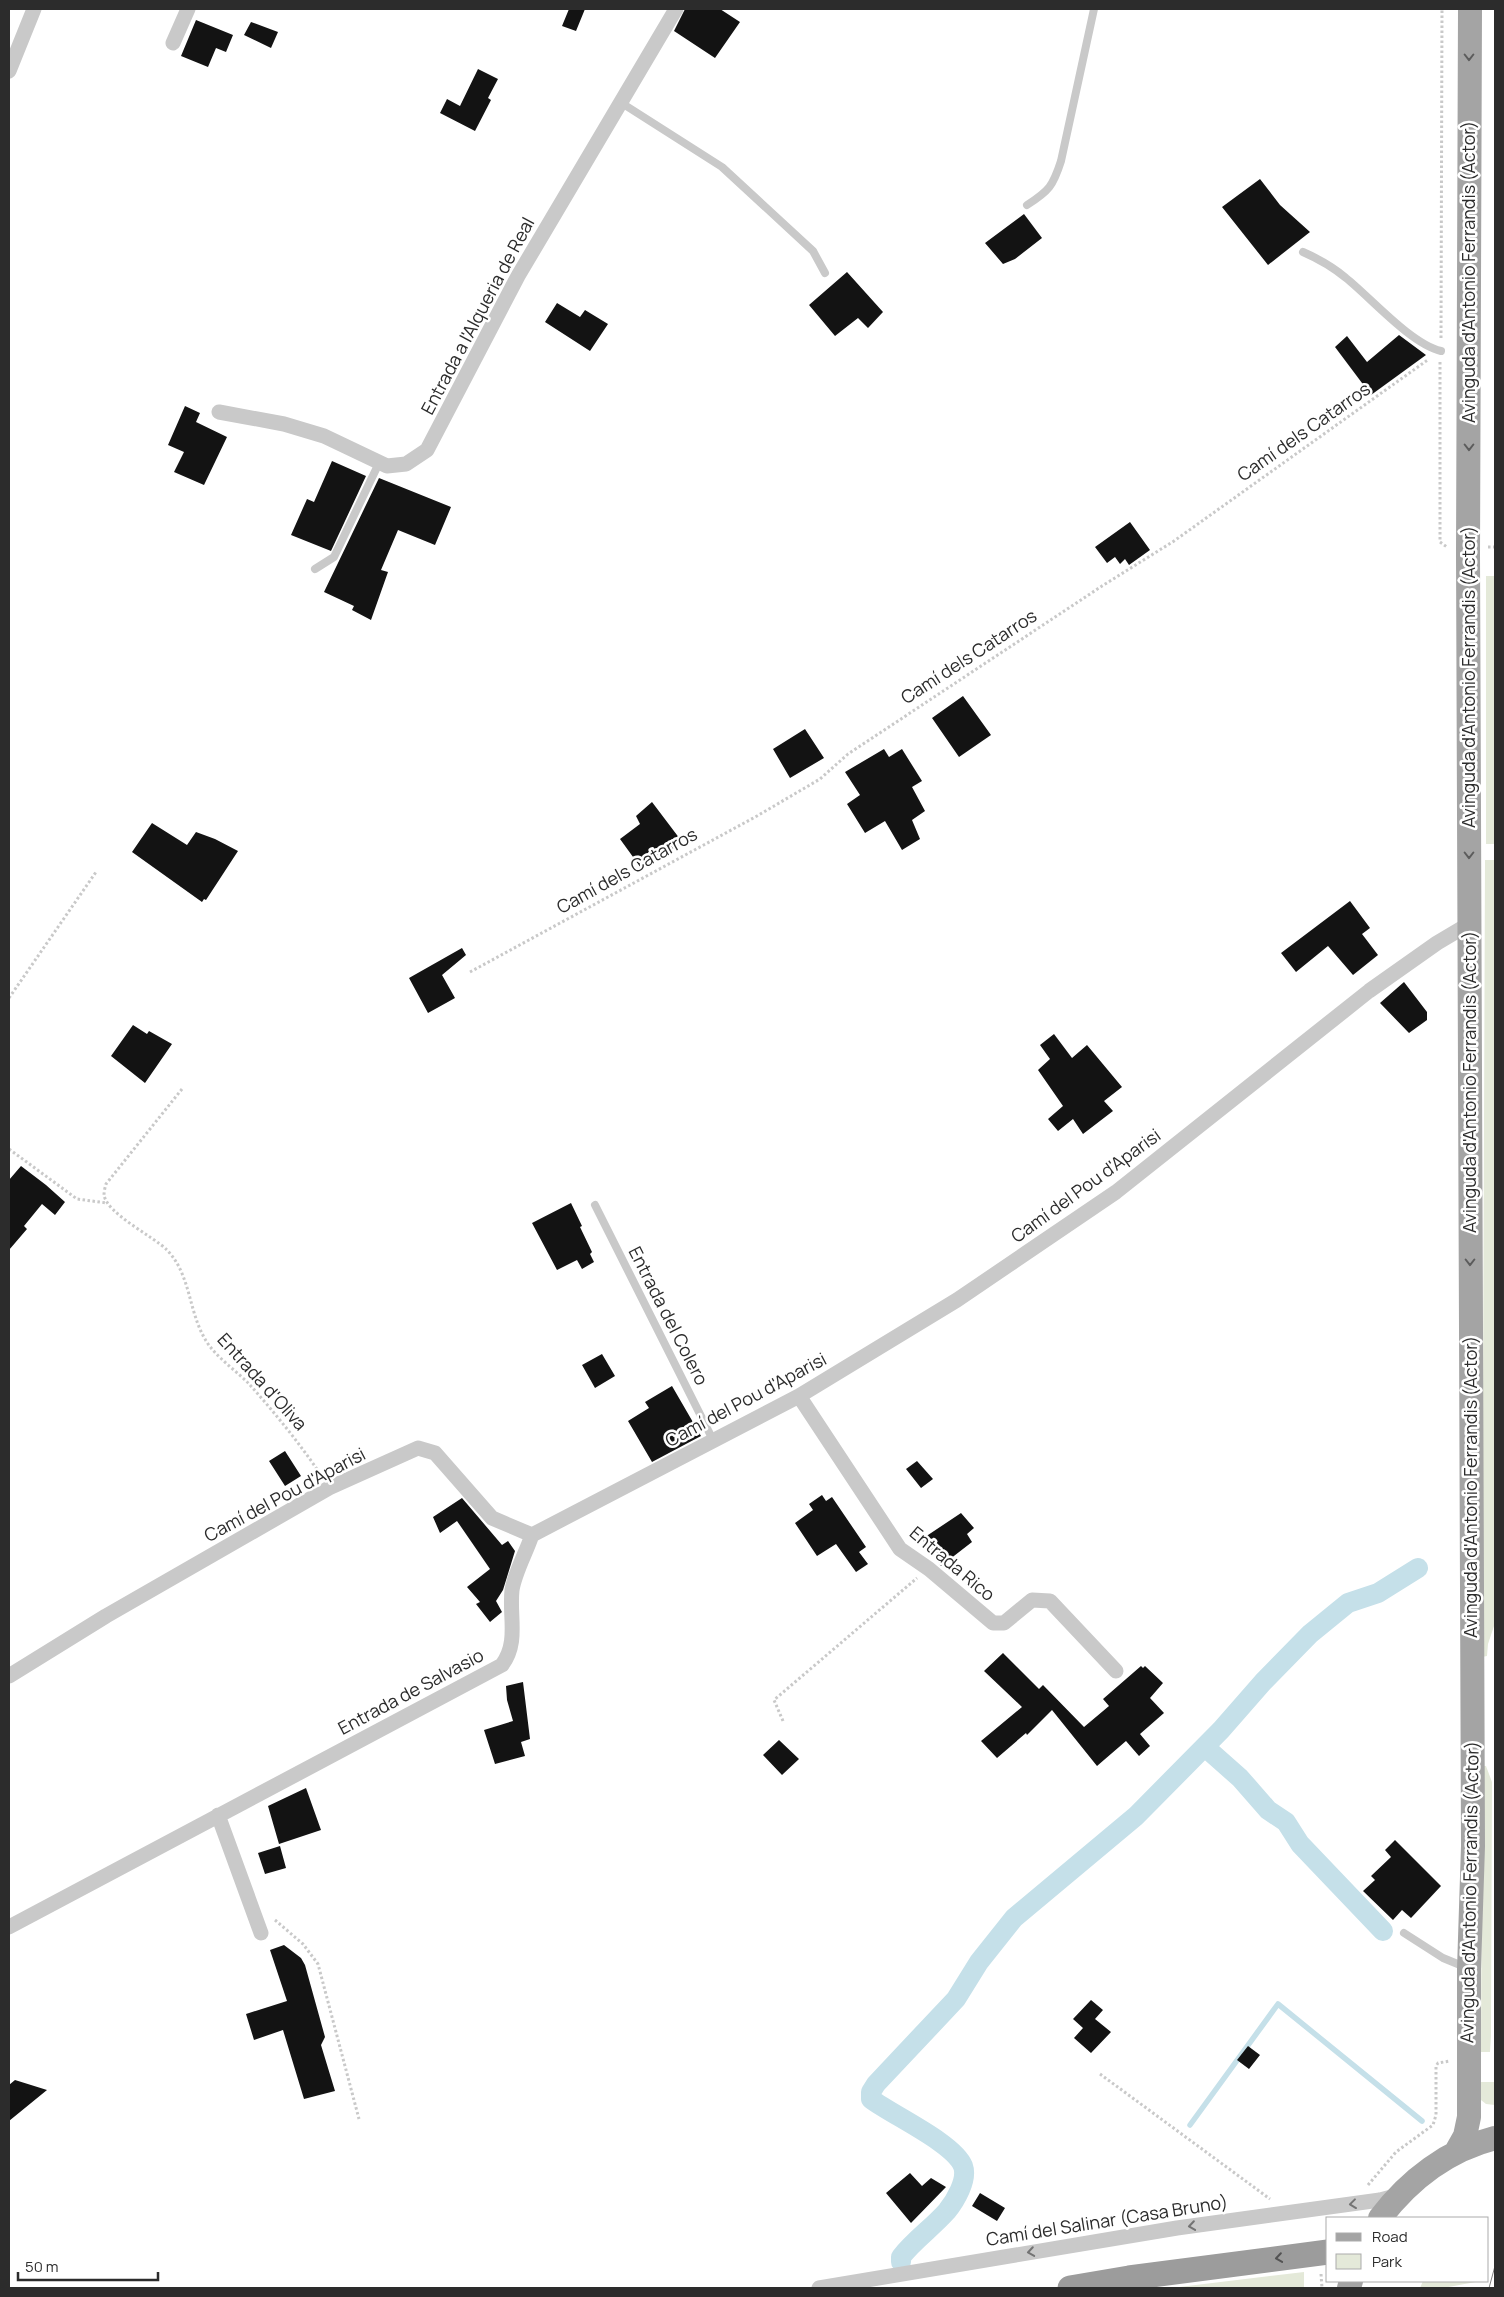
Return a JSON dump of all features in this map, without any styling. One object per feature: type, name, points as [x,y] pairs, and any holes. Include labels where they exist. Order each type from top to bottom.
[{"type":"highway","points":[[1070,2288],[1129,2278],[1326,2252]]},
{"type":"main road","name":"Avinguda d'Antonio Ferrandis (Actor)","points":[[1456,2152],[1465,2136],[1469,2117],[1469,1969],[1473,1836],[1469,924],[1470,9]]},
{"type":"main road","points":[[1381,2217],[1400,2194],[1430,2168],[1456,2152],[1495,2138]]},
{"type":"street","points":[[9,70],[34,9]]},
{"type":"street","points":[[173,44],[188,9]]},
{"type":"street","name":"Entrada a l'Alqueria de Real","points":[[219,412],[284,424],[324,436],[387,466],[406,464],[427,450],[518,276],[676,9]]},
{"type":"street","name":"Camí del Pou d'Aparisi","points":[[9,1676],[115,1611],[329,1488],[418,1448],[435,1453],[492,1518],[532,1535],[799,1396],[957,1300],[1116,1192],[1369,991],[1437,943],[1469,924]]},
{"type":"street","name":"Entrada Rico","points":[[799,1396],[900,1549],[993,1623],[1004,1623],[1032,1600],[1050,1601],[1116,1671]]},
{"type":"street","name":"Entrada de Salvasio","points":[[9,1927],[502,1665],[510,1654],[512,1642],[512,1590],[532,1535]]},
{"type":"street","points":[[218,1815],[262,1932]]},
{"type":"street","name":"Camí del Salinar (Casa Bruno)","points":[[819,2288],[1157,2231],[1380,2200],[1400,2194]]},
{"type":"lane","points":[[1027,205],[1046,193],[1054,183],[1061,161],[1094,9]]},
{"type":"lane","points":[[620,102],[722,167],[813,252],[825,273]]},
{"type":"lane","points":[[1303,252],[1325,262],[1429,348],[1440,351]]},
{"type":"lane","points":[[316,569],[334,557],[379,463]]},
{"type":"lane","name":"Entrada del Colero","points":[[595,1205],[713,1440]]},
{"type":"lane","points":[[1404,1933],[1443,1958],[1469,1969]]},
{"type":"path","points":[[1442,9],[1440,542],[1447,548]]},
{"type":"path","name":"Camí dels Catarros","points":[[470,972],[757,816],[820,779],[848,754],[1086,596],[1174,541],[1440,351]]},
{"type":"path","points":[[9,998],[96,872]]},
{"type":"path","points":[[108,1203],[104,1195],[106,1184],[182,1089]]},
{"type":"path","points":[[9,1149],[77,1199],[108,1203]]},
{"type":"path","name":"Entrada d'Oliva","points":[[108,1203],[166,1249],[180,1267],[187,1284],[195,1319],[206,1341],[250,1385],[306,1454],[329,1488]]},
{"type":"path","points":[[783,1721],[774,1700],[917,1579],[920,1563]]},
{"type":"path","points":[[273,1918],[303,1944],[318,1964],[359,2119]]},
{"type":"path","points":[[1366,2187],[1376,2172],[1396,2152],[1433,2125],[1436,2116],[1436,2066],[1438,2063],[1449,2061]]},
{"type":"path","points":[[1100,2074],[1258,2188],[1286,2213]]},
{"type":"path","points":[[1320,2277],[1322,2288]]},
{"type":"green space","points":[[1486,576],[1495,576],[1495,844],[1486,844]]},
{"type":"green space","points":[[1485,860],[1495,860],[1495,1623],[1488,1644],[1487,1656],[1482,1657]]},
{"type":"green space","points":[[1482,1766],[1486,1766],[1492,1782],[1490,2052],[1481,2052]]},
{"type":"green space","points":[[1481,2082],[1495,2082],[1495,2105],[1486,2104],[1481,2100]]},
{"type":"green space","points":[[1304,2272],[1304,2288],[1171,2288]]},
{"type":"green space","points":[[1423,2282],[1476,2282],[1443,2288],[1420,2288]]},
{"type":"building","points":[[569,9],[585,9],[576,31],[562,26]]},
{"type":"building","points":[[685,9],[720,9],[740,22],[715,58],[674,31]]},
{"type":"building","points":[[196,20],[233,35],[226,52],[216,48],[208,67],[181,56]]},
{"type":"building","points":[[251,22],[278,32],[271,48],[244,35]]},
{"type":"building","points":[[478,69],[498,79],[488,98],[491,100],[475,131],[440,113],[447,99],[460,106]]},
{"type":"building","points":[[1260,179],[1280,205],[1310,232],[1268,265],[1222,207]]},
{"type":"building","points":[[1024,214],[1042,238],[1015,259],[1003,264],[985,243]]},
{"type":"building","points":[[847,272],[883,312],[868,328],[858,318],[835,336],[809,305]]},
{"type":"building","points":[[557,303],[580,317],[585,310],[608,324],[590,351],[545,322]]},
{"type":"building","points":[[1399,335],[1426,355],[1371,395],[1335,347],[1347,336],[1367,362]]},
{"type":"building","points":[[185,406],[200,413],[196,422],[227,437],[204,485],[174,472],[184,452],[168,445]]},
{"type":"building","points":[[332,461],[366,476],[331,551],[291,535],[307,499],[314,502]]},
{"type":"building","points":[[379,478],[451,507],[435,545],[398,530],[381,570],[388,572],[371,620],[352,610],[354,606],[324,592]]},
{"type":"building","points":[[1130,522],[1150,550],[1129,565],[1125,559],[1120,564],[1115,557],[1107,563],[1095,547]]},
{"type":"building","points":[[963,696],[991,735],[959,757],[932,718]]},
{"type":"building","points":[[805,729],[824,758],[790,778],[773,749]]},
{"type":"building","points":[[884,749],[889,757],[902,749],[922,781],[912,787],[925,811],[912,820],[920,839],[902,850],[885,821],[865,833],[847,804],[860,795],[845,772]]},
{"type":"building","points":[[652,802],[683,843],[663,855],[661,853],[641,868],[620,839],[640,824],[636,816]]},
{"type":"building","points":[[152,823],[187,845],[196,832],[238,851],[206,900],[204,899],[202,902],[132,852]]},
{"type":"building","points":[[1350,901],[1370,928],[1362,934],[1378,955],[1353,975],[1328,946],[1296,972],[1281,953]]},
{"type":"building","points":[[462,948],[466,955],[442,975],[455,998],[428,1013],[409,978]]},
{"type":"building","points":[[1404,982],[1427,1012],[1427,1020],[1409,1033],[1380,1003]]},
{"type":"building","points":[[133,1025],[147,1034],[149,1031],[172,1044],[145,1083],[111,1056]]},
{"type":"building","points":[[1054,1034],[1072,1058],[1087,1045],[1122,1087],[1104,1101],[1113,1111],[1083,1134],[1073,1119],[1058,1131],[1048,1119],[1063,1106],[1038,1070],[1050,1059],[1040,1045]]},
{"type":"building","points":[[21,1166],[65,1202],[55,1215],[42,1204],[24,1226],[27,1229],[9,1250],[9,1180]]},
{"type":"building","points":[[571,1203],[582,1226],[580,1227],[592,1252],[590,1254],[594,1262],[582,1269],[577,1260],[557,1270],[532,1223]]},
{"type":"building","points":[[602,1354],[615,1376],[595,1388],[582,1365]]},
{"type":"building","points":[[672,1386],[701,1436],[652,1462],[628,1421],[649,1408],[645,1402]]},
{"type":"building","points":[[285,1451],[301,1476],[285,1486],[269,1461]]},
{"type":"building","points":[[917,1461],[933,1479],[921,1488],[906,1469]]},
{"type":"building","points":[[822,1495],[826,1501],[832,1497],[866,1547],[859,1552],[868,1564],[856,1572],[836,1544],[817,1556],[795,1523],[813,1510],[809,1504]]},
{"type":"building","points":[[462,1498],[502,1545],[508,1541],[515,1551],[503,1590],[496,1601],[502,1612],[490,1622],[476,1604],[480,1602],[467,1587],[490,1569],[457,1521],[440,1533],[433,1517]]},
{"type":"building","points":[[961,1513],[974,1528],[967,1534],[972,1542],[941,1566],[922,1539]]},
{"type":"building","points":[[1003,1653],[1039,1689],[1043,1685],[1084,1727],[1109,1706],[1103,1699],[1141,1666],[1143,1668],[1145,1666],[1163,1683],[1150,1698],[1164,1713],[1140,1734],[1150,1746],[1139,1756],[1126,1741],[1097,1766],[1052,1710],[1027,1735],[1026,1733],[997,1758],[981,1741],[1022,1707],[984,1671]]},
{"type":"building","points":[[523,1682],[530,1739],[521,1742],[525,1756],[495,1764],[484,1730],[513,1721],[507,1700],[506,1686]]},
{"type":"building","points":[[779,1740],[799,1759],[782,1775],[763,1755]]},
{"type":"building","points":[[306,1788],[321,1830],[279,1844],[268,1806]]},
{"type":"building","points":[[1395,1840],[1441,1886],[1411,1918],[1402,1910],[1393,1920],[1363,1891],[1375,1880],[1371,1876],[1391,1857],[1385,1850]]},
{"type":"building","points":[[280,1846],[286,1868],[265,1874],[258,1853]]},
{"type":"building","points":[[284,1945],[301,1958],[305,1965],[325,2037],[321,2045],[335,2091],[304,2099],[283,2030],[254,2040],[246,2014],[287,2001],[270,1950]]},
{"type":"building","points":[[1091,2000],[1103,2010],[1095,2019],[1111,2032],[1091,2053],[1074,2038],[1083,2028],[1073,2019]]},
{"type":"building","points":[[1248,2046],[1260,2055],[1249,2069],[1237,2060]]},
{"type":"building","points":[[15,2080],[47,2090],[9,2121],[9,2085]]},
{"type":"building","points":[[910,2173],[922,2186],[931,2178],[946,2187],[911,2223],[886,2193]]},
{"type":"building","points":[[980,2193],[1005,2208],[997,2221],[972,2206]]},
{"type":"waterway","points":[[901,2262],[901,2257],[906,2251],[950,2207],[960,2190],[964,2172],[963,2166],[948,2148],[871,2099],[871,2092],[876,2084],[956,1999],[979,1962],[1014,1918],[1136,1816],[1221,1730],[1263,1682],[1310,1634],[1348,1603],[1378,1593],[1418,1568]]},
{"type":"waterway","points":[[1205,1747],[1240,1778],[1268,1810],[1286,1822],[1300,1844],[1383,1931]]},
{"type":"waterway","points":[[1190,2125],[1278,2004],[1422,2121]]},
{"type":"tram line","points":[[1489,2288],[1495,2266]]}]
